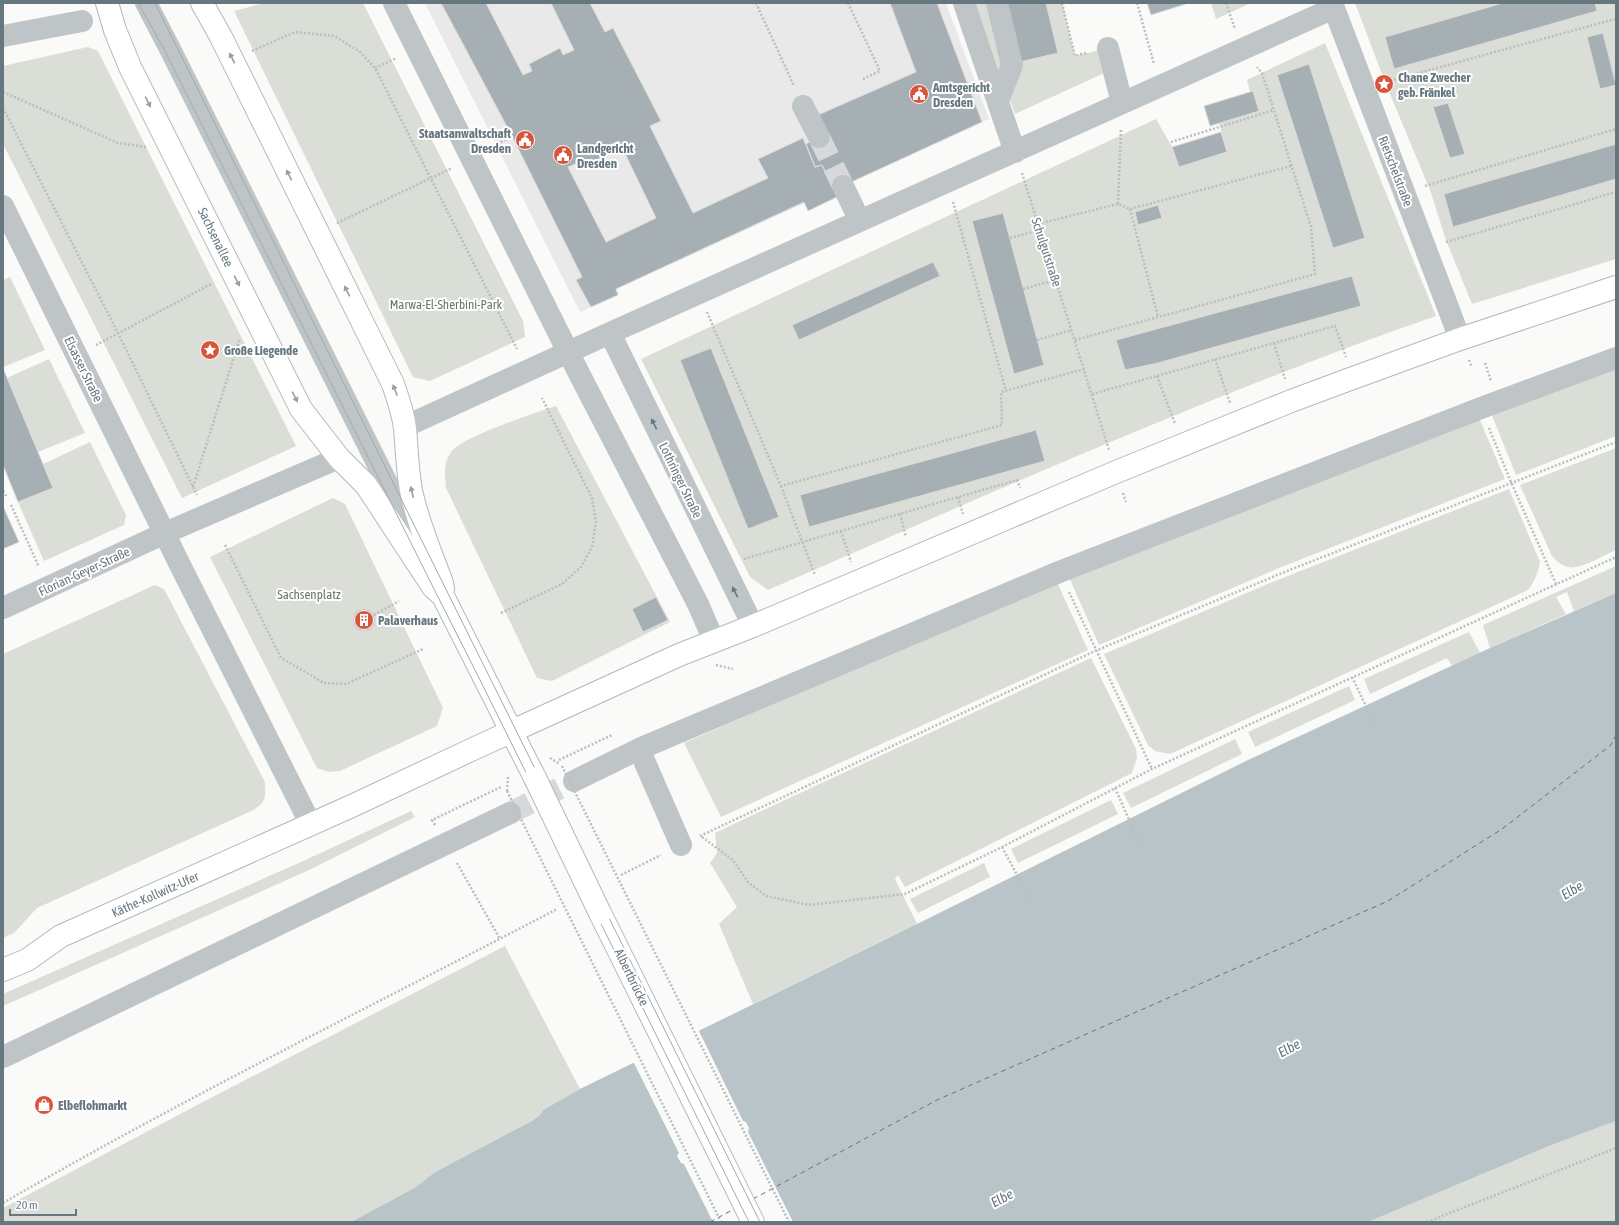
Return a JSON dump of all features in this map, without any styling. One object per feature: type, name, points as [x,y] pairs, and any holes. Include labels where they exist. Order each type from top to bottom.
[{"type":"main road","points":[[202,3],[221,37],[393,384],[404,427],[407,468],[411,491],[416,511],[442,583],[443,596]]},
{"type":"main road","name":"Sachsenallee","points":[[107,5],[130,67],[301,409],[339,458]]},
{"type":"main road","points":[[311,825],[679,655],[753,626],[1116,472],[1291,401],[1353,378],[1460,339],[1616,287]]},
{"type":"main road","points":[[339,458],[366,485],[433,587],[443,596],[511,732]]},
{"type":"main road","name":"Albertbrücke","points":[[511,732],[753,1222]]},
{"type":"main road","name":"Käthe-Kollwitz-Ufer","points":[[3,970],[27,960],[61,936],[311,825]]},
{"type":"street","points":[[146,3],[169,46],[443,596]]},
{"type":"street","points":[[394,3],[568,352],[698,604],[714,641]]},
{"type":"street","points":[[964,3],[1015,152]]},
{"type":"street","points":[[997,3],[1012,65],[998,101]]},
{"type":"street","points":[[404,427],[610,333],[1242,50],[1333,6]]},
{"type":"street","name":"Rietschelstraße","points":[[1333,6],[1460,339]]},
{"type":"street","points":[[3,36],[82,21]]},
{"type":"street","points":[[1108,48],[1122,104]]},
{"type":"street","points":[[804,106],[819,138]]},
{"type":"street","points":[[843,186],[860,221]]},
{"type":"street","name":"Elsasser Straße","points":[[3,206],[165,533]]},
{"type":"street","name":"Lothringer Straße","points":[[610,333],[722,566],[753,626]]},
{"type":"street","points":[[568,773],[639,749],[1060,572],[1481,408],[1616,358]]},
{"type":"street","points":[[311,825],[165,533],[339,458]]},
{"type":"street","name":"Florian-Geyer-Straße","points":[[3,608],[165,533]]},
{"type":"street","points":[[639,749],[681,845]]},
{"type":"street","points":[[3,1057],[510,813]]},
{"type":"path","points":[[756,3],[804,106]]},
{"type":"path","points":[[848,3],[880,71],[863,79]]},
{"type":"path","points":[[1062,3],[1075,56],[1108,48]]},
{"type":"path","points":[[1137,3],[1160,86]]},
{"type":"path","points":[[1364,88],[1615,19]]},
{"type":"path","points":[[248,53],[295,32],[334,36],[359,51],[376,68],[517,349]]},
{"type":"path","points":[[1075,340],[1315,274],[1310,227],[1262,73],[1242,50]]},
{"type":"path","points":[[3,92],[118,143],[146,148],[151,146]]},
{"type":"path","points":[[1118,204],[1122,104]]},
{"type":"path","points":[[3,108],[118,333],[197,496]]},
{"type":"path","points":[[1171,142],[1274,110]]},
{"type":"path","points":[[1404,193],[1616,129]]},
{"type":"path","points":[[498,144],[512,136]]},
{"type":"path","name":"Schulgutstraße","points":[[1015,152],[1126,502]]},
{"type":"path","points":[[333,225],[457,165]]},
{"type":"path","points":[[1038,224],[1118,204],[1130,209],[1291,166]]},
{"type":"path","points":[[947,182],[1006,391]]},
{"type":"path","points":[[1426,248],[1616,192]]},
{"type":"path","points":[[1130,209],[1158,317]]},
{"type":"path","points":[[1010,238],[1040,230]]},
{"type":"path","points":[[95,346],[219,280]]},
{"type":"path","points":[[1023,289],[1056,280]]},
{"type":"path","points":[[699,293],[781,486],[823,596]]},
{"type":"path","points":[[1092,394],[1336,326],[1353,378]]},
{"type":"path","points":[[1037,340],[1072,330]]},
{"type":"path","points":[[193,488],[240,336]]},
{"type":"path","points":[[1274,343],[1291,401]]},
{"type":"path","points":[[1216,359],[1236,423]]},
{"type":"path","points":[[1484,363],[1492,383]]},
{"type":"path","points":[[781,486],[1002,425],[1001,392],[1084,369]]},
{"type":"path","points":[[1157,376],[1184,445]]},
{"type":"path","points":[[501,613],[562,584],[581,567],[592,547],[596,522],[592,498],[542,398]]},
{"type":"path","points":[[1481,408],[1511,482],[1556,584]]},
{"type":"path","points":[[621,874],[1095,651],[1279,574],[1616,442]]},
{"type":"path","points":[[722,566],[1017,480],[1030,509]]},
{"type":"path","points":[[12,505],[39,567]]},
{"type":"path","points":[[841,531],[857,581]]},
{"type":"path","points":[[225,545],[281,658],[324,683],[346,684],[423,649]]},
{"type":"path","points":[[700,836],[733,860],[748,882],[766,896],[809,905],[905,894],[1002,847],[1152,769],[1616,557]]},
{"type":"path","points":[[1060,572],[1095,651],[1152,769]]},
{"type":"path","points":[[374,615],[399,601]]},
{"type":"path","points":[[1352,677],[1378,731]]},
{"type":"path","points":[[560,760],[615,734]]},
{"type":"path","points":[[568,773],[789,1222]]},
{"type":"path","points":[[500,939],[432,820],[501,787]]},
{"type":"path","points":[[1115,788],[1142,849]]},
{"type":"path","points":[[507,791],[721,1222]]},
{"type":"path","points":[[1002,847],[1031,901]]},
{"type":"path","points":[[3,1203],[49,1176],[275,1054],[557,909]]},
{"type":"path","points":[[1427,1222],[1616,1148]]},
{"type":"shaded area","points":[[425,3],[946,3],[989,119],[616,289],[618,295],[580,312]]},
{"type":"green space","name":"Marwa-El-Sherbini-Park","points":[[265,3],[363,3],[523,321],[525,337],[430,381],[413,377],[234,11]]},
{"type":"green space","points":[[975,3],[1062,3],[1075,56],[1108,48],[1113,69],[1015,114]]},
{"type":"green space","points":[[1211,3],[1251,3],[1216,19]]},
{"type":"green space","points":[[1355,3],[1616,3],[1616,259],[1472,304],[1446,240],[1430,190],[1385,82]]},
{"type":"green space","points":[[1325,43],[1436,316],[1183,412],[1016,482],[768,590],[750,577],[641,359],[1156,119],[1172,147],[1179,167],[1227,152],[1219,123],[1259,111],[1253,91],[1250,92],[1247,80]]},
{"type":"green space","points":[[88,47],[98,51],[296,446],[182,498],[3,144],[3,66]]},
{"type":"green space","points":[[10,277],[45,350],[3,367],[3,280]]},
{"type":"green space","points":[[49,359],[85,433],[38,452],[7,378]]},
{"type":"green space","points":[[1616,368],[1616,436],[1516,475],[1491,413]]},
{"type":"green space","points":[[556,406],[670,622],[552,681],[537,678],[446,488],[445,474],[448,456],[458,446],[469,439],[499,426]]},
{"type":"green space","points":[[1479,418],[1505,479],[1279,568],[1099,645],[1068,575]]},
{"type":"green space","points":[[90,442],[126,515],[124,525],[44,561],[18,502],[53,488],[43,464]]},
{"type":"green space","points":[[1616,448],[1616,550],[1592,562],[1579,566],[1568,567],[1559,563],[1552,556],[1520,485]]},
{"type":"green space","points":[[1509,489],[1540,562],[1536,577],[1528,590],[1170,754],[1155,751],[1148,745],[1104,654],[1270,583]]},
{"type":"green space","name":"Sachsenplatz","points":[[333,498],[345,504],[443,708],[437,726],[340,771],[329,772],[317,768],[210,557]]},
{"type":"green space","points":[[1616,566],[1616,593],[1574,611],[1567,592],[1556,597],[1566,614],[1490,648],[1483,625]]},
{"type":"green space","points":[[1056,580],[1088,650],[721,817],[684,743]]},
{"type":"green space","points":[[155,585],[164,589],[265,782],[265,797],[261,804],[249,812],[37,908],[14,933],[3,938],[3,654]]},
{"type":"green space","points":[[1469,632],[1480,653],[1452,666],[1447,658],[1370,694],[1364,679]]},
{"type":"green space","points":[[1091,658],[1136,749],[1137,758],[1132,773],[905,887],[898,875],[895,879],[917,924],[753,1004],[719,924],[737,907],[710,863],[717,853],[715,833]]},
{"type":"green space","points":[[1349,686],[1355,700],[1255,747],[1248,732]]},
{"type":"green space","points":[[1235,739],[1242,754],[1131,808],[1123,793]]},
{"type":"green space","points":[[1111,800],[1118,814],[1018,863],[1011,849]]},
{"type":"green space","points":[[411,811],[415,817],[307,871],[3,1006],[3,994],[301,862]]},
{"type":"green space","points":[[984,863],[990,877],[918,913],[910,899]]},
{"type":"green space","points":[[505,946],[580,1089],[543,1110],[540,1115],[532,1121],[435,1172],[416,1187],[351,1222],[3,1222],[3,1208],[201,1103]]},
{"type":"green space","points":[[1616,1121],[1616,1222],[1368,1222],[1549,1146]]},
{"type":"water","name":"Elbe","points":[[1616,593],[1616,1121],[1549,1146],[1368,1222],[351,1222],[416,1187],[435,1172],[532,1121],[540,1115],[543,1110],[580,1089],[1248,760],[1490,648]]},
{"type":"pier","points":[[698,1029],[743,1121],[746,1122],[749,1128],[748,1132],[793,1222],[713,1222],[684,1164],[681,1163],[677,1156],[679,1153],[633,1061]]},
{"type":"building","name":"Landgericht Dresden","points":[[441,3],[486,3],[523,75],[532,71],[529,64],[560,48],[563,55],[574,50],[551,3],[590,3],[605,32],[613,28],[661,121],[650,126],[693,213],[768,178],[758,159],[803,138],[815,167],[822,165],[837,197],[808,211],[804,202],[616,289],[618,295],[591,307],[576,280],[582,277],[512,136]],"holes":[[[619,141],[656,218],[606,242],[568,167],[578,163],[580,168],[612,152],[608,146]]]},
{"type":"building","name":"Amtsgericht Dresden","points":[[890,3],[937,3],[982,122],[834,190],[822,165],[815,167],[806,144],[826,134],[818,115],[916,72]]},
{"type":"building","points":[[1005,3],[1046,3],[1058,53],[1020,62]]},
{"type":"building","points":[[1147,3],[1189,3],[1151,15]]},
{"type":"building","points":[[1503,3],[1595,3],[1597,11],[1394,69],[1385,37]]},
{"type":"building","points":[[1603,33],[1616,85],[1600,89],[1587,37]]},
{"type":"building","points":[[1309,64],[1365,238],[1333,248],[1277,75]]},
{"type":"building","points":[[1253,91],[1259,111],[1210,126],[1204,106]]},
{"type":"building","points":[[1448,103],[1465,154],[1450,158],[1433,107]]},
{"type":"building","points":[[1221,132],[1227,152],[1179,167],[1172,147]]},
{"type":"building","points":[[1616,144],[1616,179],[1453,227],[1444,194]]},
{"type":"building","points":[[1158,205],[1162,218],[1138,225],[1135,212]]},
{"type":"building","points":[[1003,213],[1044,365],[1014,374],[972,221]]},
{"type":"building","points":[[933,262],[940,276],[799,340],[792,325]]},
{"type":"building","points":[[1352,276],[1361,306],[1158,363],[1125,370],[1116,340]]},
{"type":"building","points":[[711,348],[779,517],[748,529],[680,360]]},
{"type":"building","points":[[3,368],[53,488],[18,502],[3,465]]},
{"type":"building","points":[[1036,430],[1045,461],[809,527],[800,495]]},
{"type":"building","points":[[3,506],[19,542],[3,549]]},
{"type":"building","points":[[656,597],[668,620],[643,632],[632,609]]},
{"type":"building","name":"Palaverhaus","points":[[360,609],[368,609],[375,616],[375,624],[368,631],[360,631],[353,624],[353,616]]},
{"type":"ferry route","points":[[753,1199],[937,1100],[1388,901],[1502,829],[1611,745],[1616,735]]},
{"type":"ferry route","points":[[710,1222],[734,1209]]},
{"type":"tunnel","points":[[819,137],[843,186]]},
{"type":"tunnel","points":[[510,813],[574,781]]},
{"type":"tram line","points":[[138,3],[164,49],[749,1222]]},
{"type":"tram line","points":[[155,3],[760,1222]]},
{"type":"place","name":"Chane Zwecher geb. Fränkel","points":[[1384,84]]},
{"type":"place","name":"Amtsgericht Dresden","points":[[919,94]]},
{"type":"place","name":"Staatsanwaltschaft Dresden","points":[[525,140]]},
{"type":"place","name":"Landgericht Dresden","points":[[563,155]]},
{"type":"place","name":"Große Liegende","points":[[210,350]]},
{"type":"place","name":"Palaverhaus","points":[[364,620]]},
{"type":"place","name":"Elbeflohmarkt","points":[[44,1105]]}]
